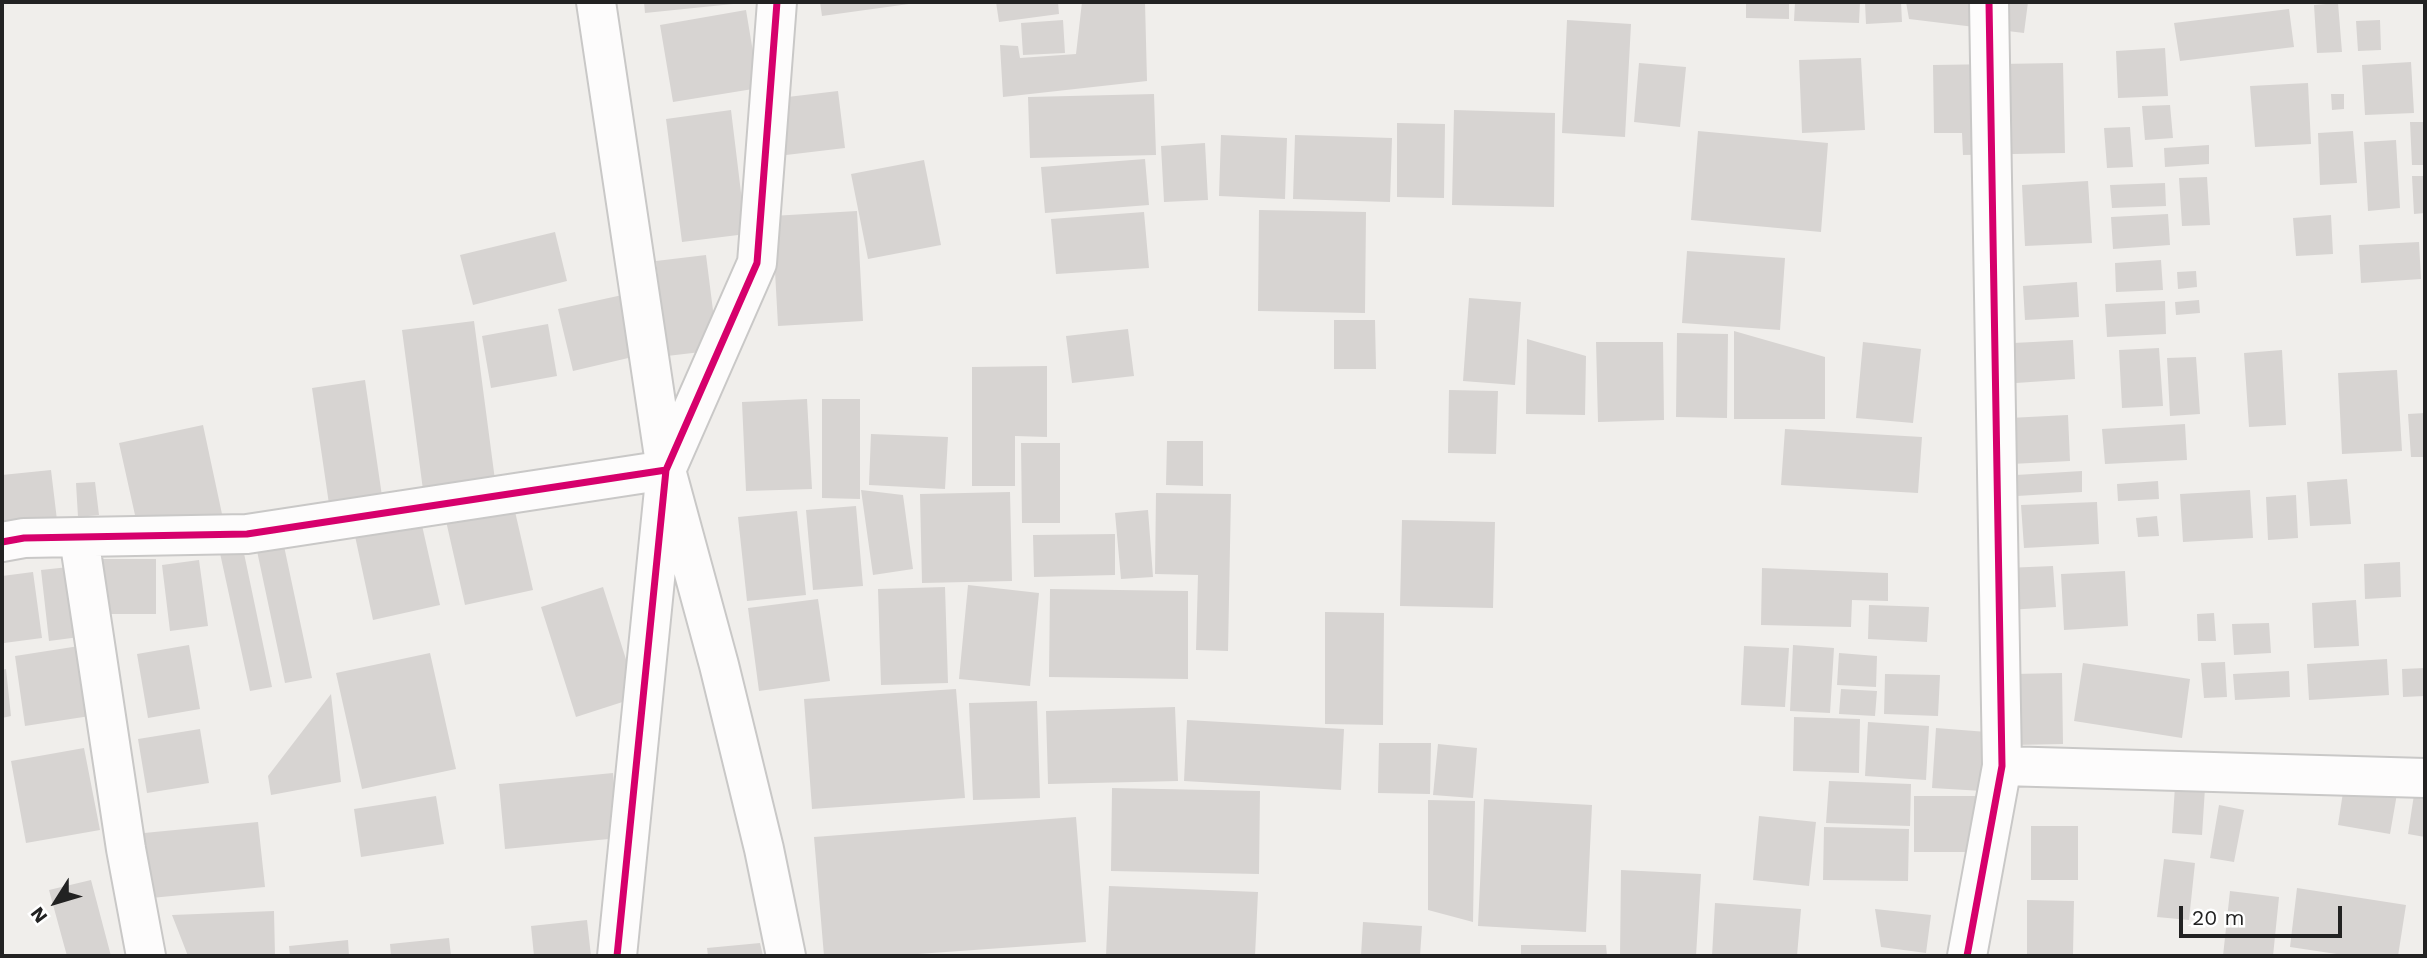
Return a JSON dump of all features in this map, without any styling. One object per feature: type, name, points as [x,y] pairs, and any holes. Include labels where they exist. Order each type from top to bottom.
[{"type":"street","points":[[596,2],[666,470],[719,664],[764,849],[786,956]]},
{"type":"street","points":[[617,956],[666,470],[757,263],[777,2]]},
{"type":"street","points":[[1968,956],[2002,766],[1989,2]]},
{"type":"street","points":[[2,542],[23,538],[247,534],[666,470]]},
{"type":"street","points":[[79,538],[126,849],[146,956]]},
{"type":"street","points":[[2002,766],[2425,778]]},
{"type":"building","points":[[644,2],[733,2],[733,4],[645,13]]},
{"type":"building","points":[[820,2],[916,2],[916,3],[822,16]]},
{"type":"building","points":[[996,2],[1058,2],[1059,14],[999,22]]},
{"type":"building","points":[[1082,2],[1145,2],[1147,81],[1003,97],[1000,45],[1018,46],[1020,58],[1076,54]]},
{"type":"building","points":[[1746,2],[1789,2],[1789,19],[1746,18]]},
{"type":"building","points":[[1795,2],[1860,2],[1859,23],[1794,21]]},
{"type":"building","points":[[1865,2],[1901,2],[1902,22],[1866,24]]},
{"type":"building","points":[[1906,2],[2028,2],[2024,33],[1909,19]]},
{"type":"building","points":[[2338,3],[2342,52],[2317,53],[2314,5]]},
{"type":"building","points":[[2289,9],[2294,47],[2180,61],[2174,23]]},
{"type":"building","points":[[746,10],[759,88],[673,102],[660,25]]},
{"type":"building","points":[[1063,20],[1065,53],[1023,55],[1021,23]]},
{"type":"building","points":[[1567,20],[1631,24],[1625,137],[1562,133]]},
{"type":"building","points":[[2380,20],[2381,50],[2358,51],[2356,21]]},
{"type":"building","points":[[2165,48],[2168,96],[2118,98],[2116,51]]},
{"type":"building","points":[[1861,58],[1865,130],[1802,133],[1799,60]]},
{"type":"building","points":[[2411,62],[2414,113],[2365,115],[2362,65]]},
{"type":"building","points":[[1639,63],[1686,67],[1680,127],[1634,122]]},
{"type":"building","points":[[2063,63],[2065,153],[1963,155],[1962,133],[1934,133],[1933,65]]},
{"type":"building","points":[[2308,83],[2311,144],[2255,147],[2250,86]]},
{"type":"building","points":[[838,91],[845,148],[786,155],[779,98]]},
{"type":"building","points":[[1154,94],[1156,155],[1030,158],[1028,97]]},
{"type":"building","points":[[2331,94],[2344,94],[2344,109],[2332,110]]},
{"type":"building","points":[[2170,105],[2173,138],[2145,140],[2142,106]]},
{"type":"building","points":[[731,110],[746,234],[682,242],[666,119]]},
{"type":"building","points":[[1454,110],[1555,113],[1554,207],[1452,205]]},
{"type":"building","points":[[2410,122],[2425,122],[2425,165],[2412,165]]},
{"type":"building","points":[[1397,123],[1445,124],[1444,198],[1397,197]]},
{"type":"building","points":[[2130,127],[2133,167],[2107,168],[2104,128]]},
{"type":"building","points":[[1698,131],[1828,143],[1821,232],[1691,220]]},
{"type":"building","points":[[2353,131],[2357,183],[2320,185],[2318,133]]},
{"type":"building","points":[[1221,135],[1287,138],[1285,199],[1219,196]]},
{"type":"building","points":[[1295,135],[1392,138],[1390,202],[1293,199]]},
{"type":"building","points":[[2396,140],[2400,208],[2368,211],[2364,142]]},
{"type":"building","points":[[1205,143],[1208,200],[1164,202],[1161,146]]},
{"type":"building","points":[[2209,145],[2209,164],[2165,167],[2164,148]]},
{"type":"building","points":[[1145,159],[1149,205],[1045,213],[1041,167]]},
{"type":"building","points":[[924,160],[941,245],[868,259],[851,174]]},
{"type":"building","points":[[2412,176],[2425,176],[2425,213],[2414,214]]},
{"type":"building","points":[[2207,177],[2210,225],[2182,226],[2179,178]]},
{"type":"building","points":[[2088,181],[2092,243],[2025,246],[2022,185]]},
{"type":"building","points":[[2165,183],[2166,206],[2112,208],[2110,185]]},
{"type":"building","points":[[1259,210],[1366,212],[1365,313],[1258,311]]},
{"type":"building","points":[[857,211],[863,321],[778,326],[772,216]]},
{"type":"building","points":[[1144,212],[1149,268],[1056,274],[1051,219]]},
{"type":"building","points":[[2168,214],[2170,245],[2113,249],[2111,217]]},
{"type":"building","points":[[2331,215],[2333,254],[2296,256],[2293,218]]},
{"type":"building","points":[[555,232],[567,281],[473,305],[460,255]]},
{"type":"building","points":[[2419,242],[2421,279],[2361,283],[2359,245]]},
{"type":"building","points":[[1687,251],[1785,258],[1780,330],[1682,323]]},
{"type":"building","points":[[706,255],[718,350],[667,356],[656,261]]},
{"type":"building","points":[[2161,260],[2163,290],[2116,292],[2115,263]]},
{"type":"building","points":[[2196,271],[2197,287],[2178,289],[2177,272]]},
{"type":"building","points":[[2077,282],[2079,317],[2025,320],[2023,286]]},
{"type":"building","points":[[627,294],[641,355],[573,371],[558,309]]},
{"type":"building","points":[[1469,298],[1521,302],[1515,385],[1463,381]]},
{"type":"building","points":[[2199,300],[2200,313],[2176,315],[2175,302]]},
{"type":"building","points":[[2165,301],[2166,334],[2107,337],[2105,304]]},
{"type":"building","points":[[1334,320],[1375,320],[1376,369],[1334,369]]},
{"type":"building","points":[[474,321],[495,480],[423,490],[402,330]]},
{"type":"building","points":[[548,324],[557,376],[491,388],[482,336]]},
{"type":"building","points":[[1128,329],[1134,376],[1072,383],[1066,336]]},
{"type":"building","points":[[1734,331],[1825,357],[1825,419],[1734,419]]},
{"type":"building","points":[[1677,333],[1728,334],[1727,418],[1676,417]]},
{"type":"building","points":[[1527,339],[1586,356],[1585,415],[1526,414]]},
{"type":"building","points":[[2073,340],[2075,379],[2016,383],[2013,343]]},
{"type":"building","points":[[1596,342],[1663,342],[1664,420],[1598,422]]},
{"type":"building","points":[[1863,342],[1921,349],[1913,423],[1856,418]]},
{"type":"building","points":[[2159,348],[2163,406],[2122,408],[2119,350]]},
{"type":"building","points":[[2282,350],[2286,425],[2249,427],[2244,353]]},
{"type":"building","points":[[2196,357],[2200,414],[2170,416],[2167,358]]},
{"type":"building","points":[[1047,366],[1047,437],[1015,436],[1015,486],[972,486],[972,367]]},
{"type":"building","points":[[2397,370],[2402,451],[2342,454],[2338,373]]},
{"type":"building","points":[[365,380],[382,496],[329,504],[312,388]]},
{"type":"building","points":[[1449,390],[1498,391],[1496,454],[1448,453]]},
{"type":"building","points":[[807,399],[812,489],[746,491],[742,402]]},
{"type":"building","points":[[822,399],[860,399],[860,499],[822,498]]},
{"type":"building","points":[[2425,413],[2425,457],[2411,457],[2408,414]]},
{"type":"building","points":[[2068,415],[2070,461],[2011,464],[2009,418]]},
{"type":"building","points":[[2185,424],[2187,460],[2105,464],[2102,429]]},
{"type":"building","points":[[203,425],[222,514],[139,533],[119,443]]},
{"type":"building","points":[[1785,429],[1922,437],[1918,493],[1781,485]]},
{"type":"building","points":[[871,434],[948,437],[945,489],[869,485]]},
{"type":"building","points":[[1167,441],[1203,441],[1203,486],[1166,485]]},
{"type":"building","points":[[1021,443],[1060,443],[1060,523],[1022,523]]},
{"type":"building","points":[[51,470],[57,520],[2,526],[2,475]]},
{"type":"building","points":[[2082,471],[2082,492],[2017,496],[2016,475]]},
{"type":"building","points":[[2347,479],[2351,524],[2310,526],[2307,482]]},
{"type":"building","points":[[2158,481],[2159,499],[2118,501],[2117,484]]},
{"type":"building","points":[[95,482],[99,515],[78,517],[76,483]]},
{"type":"building","points":[[861,490],[903,495],[913,569],[873,575]]},
{"type":"building","points":[[2250,490],[2253,538],[2183,542],[2180,494]]},
{"type":"building","points":[[1010,492],[1012,581],[922,583],[920,494]]},
{"type":"building","points":[[1156,493],[1231,494],[1228,651],[1196,650],[1198,575],[1155,574]]},
{"type":"building","points":[[2296,495],[2298,538],[2268,540],[2266,497]]},
{"type":"building","points":[[2097,502],[2099,544],[2024,548],[2021,505]]},
{"type":"building","points":[[856,506],[863,586],[813,590],[806,510]]},
{"type":"building","points":[[514,507],[533,590],[465,605],[446,521]]},
{"type":"building","points":[[1148,510],[1153,577],[1121,579],[1115,513]]},
{"type":"building","points":[[797,511],[806,595],[747,601],[738,517]]},
{"type":"building","points":[[2157,516],[2159,536],[2138,537],[2136,518]]},
{"type":"building","points":[[1402,520],[1495,522],[1493,608],[1400,606]]},
{"type":"building","points":[[421,521],[440,605],[373,620],[355,536]]},
{"type":"building","points":[[1115,534],[1115,575],[1034,577],[1033,535]]},
{"type":"building","points":[[241,539],[272,687],[250,691],[218,544]]},
{"type":"building","points":[[284,546],[312,678],[285,683],[257,551]]},
{"type":"building","points":[[92,559],[156,559],[156,614],[92,614]]},
{"type":"building","points":[[199,560],[208,626],[170,631],[162,565]]},
{"type":"building","points":[[2400,562],[2401,597],[2365,599],[2364,564]]},
{"type":"building","points":[[78,566],[87,636],[49,641],[41,570]]},
{"type":"building","points":[[2053,566],[2056,607],[2008,610],[2005,568]]},
{"type":"building","points":[[1762,568],[1888,573],[1888,601],[1852,600],[1851,627],[1761,625]]},
{"type":"building","points":[[2125,571],[2128,626],[2064,630],[2061,574]]},
{"type":"building","points":[[33,572],[42,638],[4,643],[2,576]]},
{"type":"building","points":[[968,585],[1039,593],[1030,686],[959,679]]},
{"type":"building","points":[[603,587],[638,697],[576,717],[541,607]]},
{"type":"building","points":[[945,587],[948,683],[881,685],[878,589]]},
{"type":"building","points":[[1050,589],[1188,591],[1188,679],[1049,677]]},
{"type":"building","points":[[818,599],[830,681],[759,691],[748,608]]},
{"type":"building","points":[[2356,600],[2359,646],[2314,648],[2312,603]]},
{"type":"building","points":[[1869,605],[1929,607],[1927,642],[1868,639]]},
{"type":"building","points":[[1325,612],[1384,613],[1383,725],[1325,724]]},
{"type":"building","points":[[2214,613],[2216,641],[2198,641],[2197,614]]},
{"type":"building","points":[[2269,623],[2271,653],[2234,655],[2232,624]]},
{"type":"building","points":[[92,644],[103,714],[25,726],[15,656]]},
{"type":"building","points":[[189,645],[200,709],[148,718],[137,654]]},
{"type":"building","points":[[1793,645],[1834,648],[1830,713],[1790,711]]},
{"type":"building","points":[[1744,646],[1789,648],[1785,707],[1741,705]]},
{"type":"building","points":[[430,653],[456,769],[362,789],[336,673]]},
{"type":"building","points":[[1839,653],[1877,656],[1876,687],[1837,685]]},
{"type":"building","points":[[2387,659],[2389,695],[2309,700],[2307,664]]},
{"type":"building","points":[[2225,662],[2227,697],[2204,698],[2201,663]]},
{"type":"building","points":[[2083,663],[2190,679],[2182,738],[2074,721]]},
{"type":"building","points":[[2425,668],[2425,696],[2403,697],[2402,669]]},
{"type":"building","points":[[6,669],[11,716],[2,718],[2,670]]},
{"type":"building","points":[[2289,671],[2290,697],[2235,700],[2233,674]]},
{"type":"building","points":[[2062,673],[2063,744],[2014,745],[2014,674]]},
{"type":"building","points":[[1885,674],[1940,675],[1938,716],[1884,714]]},
{"type":"building","points":[[956,689],[965,798],[812,809],[804,699]]},
{"type":"building","points":[[1841,689],[1877,691],[1875,716],[1839,714]]},
{"type":"building","points":[[331,694],[341,782],[271,795],[268,776]]},
{"type":"building","points":[[1037,701],[1040,798],[973,800],[969,703]]},
{"type":"building","points":[[1175,707],[1178,781],[1048,784],[1046,711]]},
{"type":"building","points":[[1794,717],[1860,719],[1859,773],[1793,771]]},
{"type":"building","points":[[1187,720],[1344,729],[1341,790],[1184,781]]},
{"type":"building","points":[[1868,722],[1929,726],[1926,780],[1865,776]]},
{"type":"building","points":[[1936,728],[1987,732],[1983,791],[1932,788]]},
{"type":"building","points":[[200,729],[209,783],[147,793],[138,739]]},
{"type":"building","points":[[1379,743],[1431,743],[1430,794],[1378,793]]},
{"type":"building","points":[[1438,744],[1477,748],[1473,798],[1433,795]]},
{"type":"building","points":[[84,748],[100,830],[26,843],[11,761]]},
{"type":"building","points":[[613,773],[619,838],[505,849],[499,784]]},
{"type":"building","points":[[2345,779],[2398,788],[2390,834],[2338,825]]},
{"type":"building","points":[[1829,781],[1911,784],[1910,826],[1826,823]]},
{"type":"building","points":[[2175,786],[2205,788],[2202,835],[2172,833]]},
{"type":"building","points":[[1112,788],[1260,791],[1259,874],[1111,871]]},
{"type":"building","points":[[2415,788],[2425,790],[2425,837],[2408,834]]},
{"type":"building","points":[[436,796],[444,844],[361,857],[354,809]]},
{"type":"building","points":[[1914,796],[1975,796],[1975,852],[1914,852]]},
{"type":"building","points":[[1484,799],[1592,805],[1586,932],[1478,926]]},
{"type":"building","points":[[1428,800],[1475,801],[1473,922],[1428,910]]},
{"type":"building","points":[[2219,805],[2244,810],[2234,862],[2210,858]]},
{"type":"building","points":[[1759,816],[1816,822],[1809,886],[1753,880]]},
{"type":"building","points":[[1076,817],[1086,942],[890,956],[824,956],[814,837]]},
{"type":"building","points":[[258,822],[265,887],[151,898],[144,833]]},
{"type":"building","points":[[2031,826],[2078,826],[2078,880],[2031,880]]},
{"type":"building","points":[[1824,827],[1909,829],[1908,881],[1823,880]]},
{"type":"building","points":[[2164,859],[2195,863],[2189,920],[2157,917]]},
{"type":"building","points":[[1621,870],[1701,874],[1696,956],[1620,956]]},
{"type":"building","points":[[91,880],[111,956],[67,956],[49,890]]},
{"type":"building","points":[[1109,886],[1258,892],[1255,956],[1106,956]]},
{"type":"building","points":[[2297,888],[2406,905],[2398,956],[2350,956],[2290,947]]},
{"type":"building","points":[[2230,891],[2279,897],[2273,956],[2223,956]]},
{"type":"building","points":[[2027,900],[2074,901],[2073,954],[2027,954]]},
{"type":"building","points":[[1715,903],[1801,909],[1797,956],[1712,956]]},
{"type":"building","points":[[1875,909],[1931,915],[1926,953],[1881,947]]},
{"type":"building","points":[[274,911],[275,956],[188,956],[172,915]]},
{"type":"building","points":[[587,920],[591,956],[534,956],[531,926]]},
{"type":"building","points":[[1363,922],[1422,926],[1420,956],[1361,956]]},
{"type":"building","points":[[449,938],[451,956],[391,956],[390,944]]},
{"type":"building","points":[[348,940],[349,956],[290,956],[289,946]]},
{"type":"building","points":[[760,943],[763,956],[708,956],[707,948]]},
{"type":"building","points":[[1521,945],[1606,945],[1607,956],[1521,956]]},
{"type":"cycle path","points":[[617,956],[666,470],[757,263],[777,2]]},
{"type":"cycle path","points":[[1967,956],[2002,766],[1989,2]]},
{"type":"cycle path","points":[[2,542],[24,538],[247,534],[666,470]]}]
